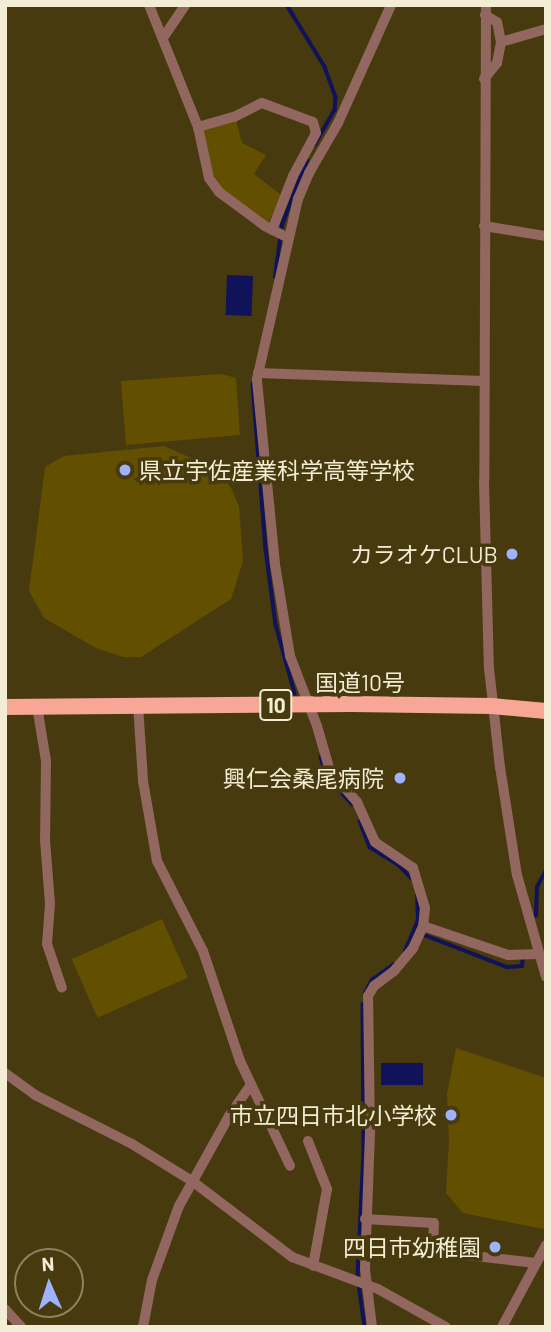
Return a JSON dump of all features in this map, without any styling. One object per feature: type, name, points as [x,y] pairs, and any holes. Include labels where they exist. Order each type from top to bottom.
[{"type":"highway","name":"国道10号","points":[[5,707],[492,706],[546,711]]},
{"type":"street","points":[[149,5],[198,127],[213,186],[272,230],[287,237]]},
{"type":"street","points":[[163,38],[185,5]]},
{"type":"street","points":[[372,1327],[361,1282],[370,1133],[368,996],[374,986],[405,959],[423,926],[425,908],[417,876],[409,863],[375,842],[357,802],[335,780],[290,656],[284,630],[267,493],[258,373],[287,237],[303,185],[338,123],[391,5]]},
{"type":"street","points":[[484,79],[497,63],[501,42],[497,22],[486,10]]},
{"type":"street","points":[[486,10],[484,381],[486,604],[492,706],[517,875],[546,977]]},
{"type":"street","points":[[501,42],[546,29]]},
{"type":"street","points":[[198,127],[234,117],[262,103],[313,122],[316,133],[293,176],[272,230]]},
{"type":"street","points":[[484,226],[546,236]]},
{"type":"street","points":[[258,373],[484,381]]},
{"type":"street","points":[[138,705],[143,781],[156,861],[203,951],[251,1085],[290,1166]]},
{"type":"street","points":[[37,706],[46,761],[49,913],[47,944],[62,988]]},
{"type":"street","points":[[423,926],[508,955],[538,954]]},
{"type":"street","points":[[5,1073],[42,1100],[132,1144],[192,1181],[285,1253],[313,1266],[361,1282],[446,1327]]},
{"type":"street","points":[[143,1327],[155,1268],[170,1225],[229,1116],[251,1085]]},
{"type":"street","points":[[308,1141],[327,1189],[313,1266]]},
{"type":"street","points":[[365,1219],[434,1223],[433,1244],[438,1252],[540,1264]]},
{"type":"street","points":[[502,1327],[540,1264],[546,1245]]},
{"type":"street","points":[[5,1309],[21,1327]]},
{"type":"shaded area","points":[[236,120],[242,143],[266,155],[254,174],[281,195],[269,221],[264,223],[222,188],[210,168],[203,130]]},
{"type":"shaded area","points":[[227,275],[253,276],[252,316],[226,315]]},
{"type":"shaded area","points":[[222,374],[236,378],[240,435],[126,445],[121,381]]},
{"type":"shaded area","points":[[164,446],[218,470],[231,488],[239,506],[243,561],[231,599],[141,657],[123,657],[96,648],[44,618],[29,591],[45,467],[64,456]]},
{"type":"shaded area","points":[[162,919],[188,977],[98,1018],[72,959]]},
{"type":"shaded area","points":[[456,1048],[546,1078],[546,1223],[543,1229],[463,1213],[446,1193],[449,1140],[447,1094]]},
{"type":"shaded area","points":[[381,1063],[423,1063],[423,1085],[381,1085]]},
{"type":"waterway","points":[[287,5],[325,67],[336,97],[335,110],[315,145]]},
{"type":"waterway","points":[[275,277],[282,225],[307,161]]},
{"type":"waterway","points":[[253,384],[266,549],[276,625],[295,693]]},
{"type":"waterway","points":[[321,757],[327,777],[352,804]]},
{"type":"waterway","points":[[360,821],[370,847],[399,865],[411,878]]},
{"type":"waterway","points":[[536,916],[537,887],[546,870]]},
{"type":"waterway","points":[[405,951],[418,921],[417,895]]},
{"type":"waterway","points":[[424,935],[507,967],[522,966],[523,956]]},
{"type":"waterway","points":[[365,993],[372,980],[393,965]]},
{"type":"waterway","points":[[363,1004],[364,1153],[358,1277],[365,1327]]},
{"type":"place","name":"県立宇佐産業科学高等学校","points":[[125,470]]},
{"type":"place","name":"カラオケCLUB","points":[[512,554]]},
{"type":"place","name":"興仁会桑尾病院","points":[[400,778]]},
{"type":"place","name":"市立四日市北小学校","points":[[451,1115]]},
{"type":"place","name":"四日市幼稚園","points":[[495,1247]]}]
